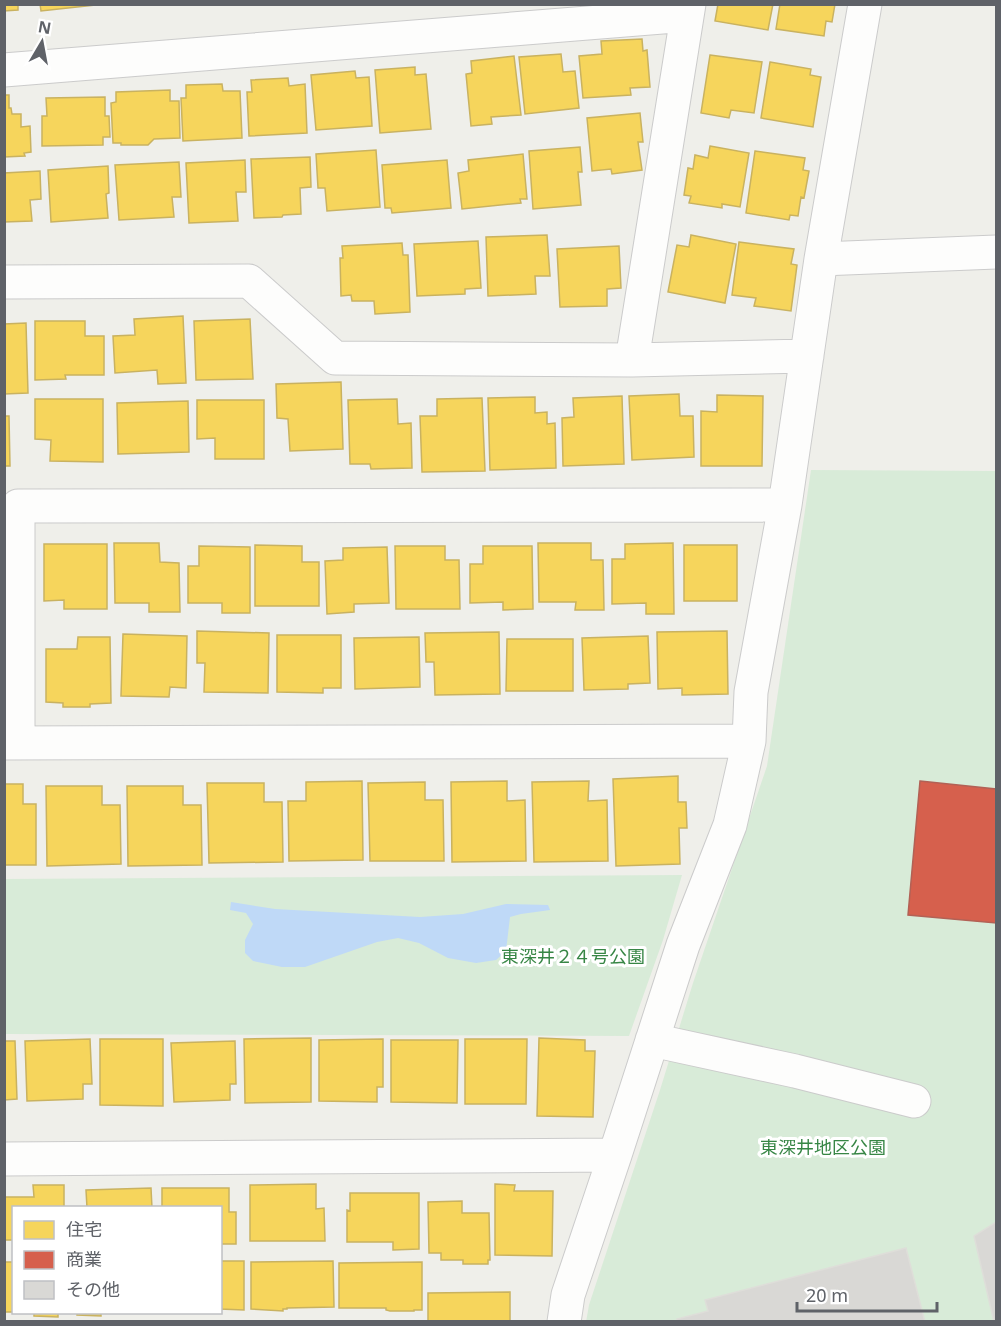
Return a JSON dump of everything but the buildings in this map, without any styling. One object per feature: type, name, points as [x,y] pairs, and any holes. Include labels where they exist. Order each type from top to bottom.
[{"type":"street","points":[[564,1322],[568,1294],[683,945],[730,825],[749,741],[751,692],[785,505],[821,259],[865,4]]},
{"type":"street","points":[[4,70],[688,10],[632,360]]},
{"type":"street","points":[[821,259],[996,252]]},
{"type":"street","points":[[4,282],[249,281],[335,358],[632,360],[807,356]]},
{"type":"street","points":[[749,741],[11,743],[18,506],[785,505]]},
{"type":"street","points":[[652,1040],[795,1071],[914,1101]]},
{"type":"street","points":[[4,1159],[615,1155]]},
{"type":"green space","name":"東深井地区公園","points":[[811,470],[996,471],[996,1321],[586,1322],[589,1305],[693,983],[767,766]]},
{"type":"green space","name":"東深井２４号公園","points":[[682,875],[663,940],[629,1036],[5,1034],[4,879]]},
{"type":"water","points":[[231,902],[275,909],[420,917],[463,914],[506,904],[548,905],[550,910],[510,917],[506,951],[496,960],[476,963],[448,958],[419,943],[398,938],[377,942],[305,967],[282,967],[253,961],[245,953],[245,940],[253,924],[246,913],[230,910]]}]
